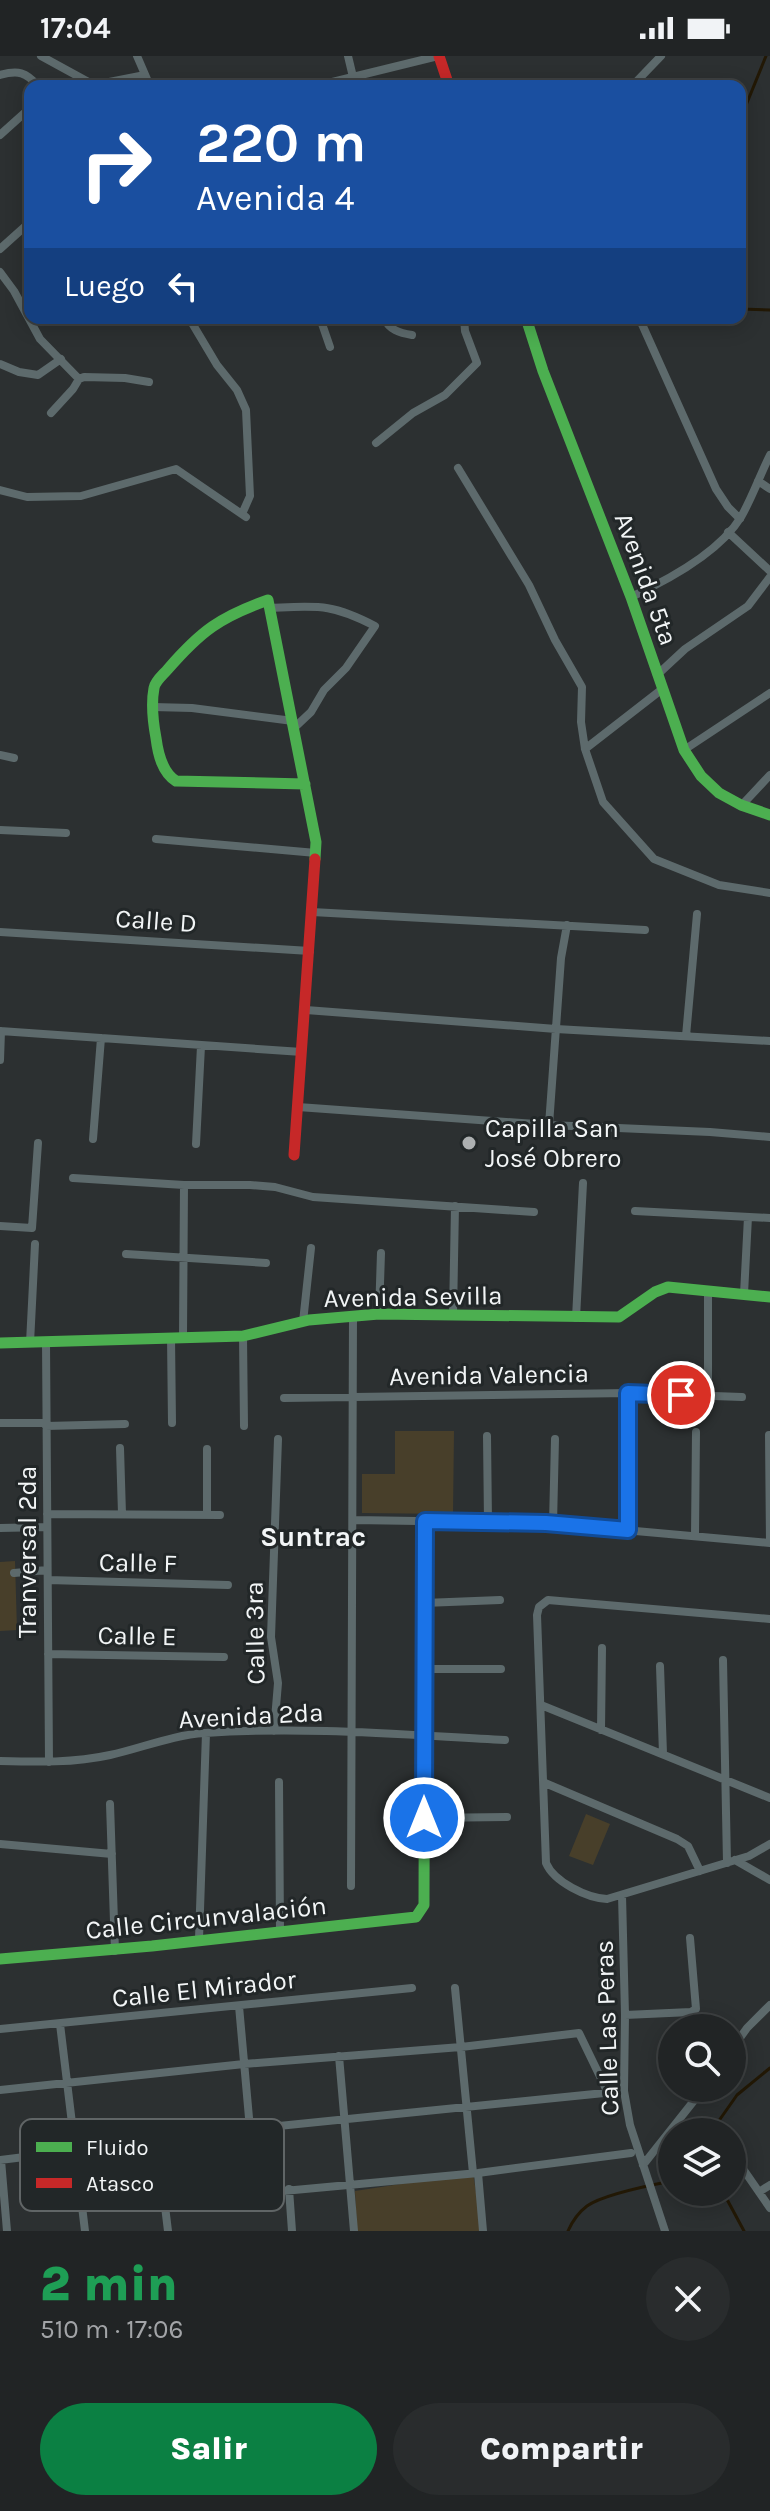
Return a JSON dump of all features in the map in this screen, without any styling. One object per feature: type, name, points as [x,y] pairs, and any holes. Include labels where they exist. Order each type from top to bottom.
[{"type":"street","points":[[41,56],[85,80]]},
{"type":"street","points":[[137,56],[147,80]]},
{"type":"street","points":[[348,56],[353,77]]},
{"type":"street","points":[[341,80],[438,56],[447,80]]},
{"type":"street","points":[[638,80],[661,56]]},
{"type":"street","points":[[0,75],[23,72],[32,80]]},
{"type":"street","points":[[365,74],[366,80]]},
{"type":"street","points":[[120,80],[145,75]]},
{"type":"street","points":[[0,135],[24,113]]},
{"type":"street","points":[[0,249],[24,227]]},
{"type":"street","points":[[0,272],[24,309]]},
{"type":"street","points":[[32,324],[40,339],[79,379],[125,378],[149,382]]},
{"type":"street","points":[[0,490],[27,497],[81,496],[176,469],[244,515],[250,496],[246,410],[237,390],[217,365],[193,324]]},
{"type":"street","points":[[322,324],[330,347]]},
{"type":"street","points":[[387,324],[400,333],[412,335]]},
{"type":"street","points":[[376,443],[413,413],[445,395],[477,363],[464,324]]},
{"type":"street","name":"Avenida 5ta","points":[[528,324],[543,371],[631,597],[684,750],[695,770],[726,800],[770,815]]},
{"type":"street","points":[[642,324],[716,489],[740,519]]},
{"type":"street","points":[[0,364],[19,372],[38,375],[61,359]]},
{"type":"street","points":[[51,413],[79,379]]},
{"type":"street","points":[[631,597],[668,579],[728,532],[740,519],[770,455]]},
{"type":"street","points":[[458,468],[529,585],[582,687],[581,722],[585,749],[603,802],[654,859],[719,885],[770,893]]},
{"type":"street","points":[[758,481],[770,489]]},
{"type":"street","points":[[657,675],[685,649],[748,606],[770,574],[728,532]]},
{"type":"street","points":[[294,1155],[316,842],[294,725],[268,600],[233,612],[194,639],[154,685],[157,747],[161,762],[176,781],[305,784]]},
{"type":"street","points":[[153,707],[192,708],[294,725],[311,712],[324,690],[346,668],[375,626],[326,606],[269,608]]},
{"type":"street","points":[[585,749],[661,690]]},
{"type":"street","points":[[684,750],[770,693]]},
{"type":"street","points":[[0,755],[14,758]]},
{"type":"street","points":[[741,806],[770,775]]},
{"type":"street","points":[[0,830],[66,833]]},
{"type":"street","points":[[156,839],[316,853]]},
{"type":"street","points":[[312,912],[645,930]]},
{"type":"street","points":[[686,1036],[697,914]]},
{"type":"street","points":[[549,1125],[561,958],[567,925]]},
{"type":"street","name":"Calle D","points":[[0,932],[310,951]]},
{"type":"street","points":[[306,1010],[770,1041]]},
{"type":"street","points":[[0,1060],[0,1031],[302,1052]]},
{"type":"street","points":[[93,1139],[101,1038]]},
{"type":"street","points":[[196,1144],[201,1046]]},
{"type":"street","points":[[298,1107],[770,1137]]},
{"type":"street","points":[[0,1226],[32,1228],[38,1143]]},
{"type":"street","points":[[73,1178],[184,1185],[250,1185],[275,1187],[313,1197],[534,1212]]},
{"type":"street","points":[[576,1318],[583,1183]]},
{"type":"street","points":[[172,1423],[185,1257],[184,1185]]},
{"type":"street","points":[[453,1315],[455,1206]]},
{"type":"street","points":[[635,1211],[770,1218]]},
{"type":"street","points":[[744,1294],[748,1217]]},
{"type":"street","points":[[30,1343],[35,1244]]},
{"type":"street","points":[[303,1322],[311,1248]]},
{"type":"street","points":[[379,1314],[381,1253]]},
{"type":"street","points":[[126,1254],[266,1263]]},
{"type":"street","name":"Avenida Sevilla","points":[[0,1343],[243,1336],[303,1322],[379,1314],[619,1317],[658,1289],[770,1297]]},
{"type":"street","points":[[708,1291],[708,1395]]},
{"type":"street","points":[[351,1886],[353,1316]]},
{"type":"street","points":[[243,1336],[244,1426]]},
{"type":"street","name":"Tranversal 2da","points":[[46,1342],[49,1762]]},
{"type":"street","points":[[628,1393],[628,1530]]},
{"type":"street","name":"Avenida Valencia","points":[[284,1398],[628,1393],[742,1397]]},
{"type":"street","points":[[0,1423],[125,1424]]},
{"type":"street","points":[[695,1536],[696,1432]]},
{"type":"street","points":[[354,1520],[553,1524],[770,1543],[769,1435]]},
{"type":"street","points":[[487,1436],[488,1522]]},
{"type":"street","name":"Calle 3ra","points":[[274,1731],[278,1683],[271,1637],[278,1439]]},
{"type":"street","points":[[553,1524],[555,1439]]},
{"type":"street","points":[[120,1448],[122,1514]]},
{"type":"street","points":[[207,1449],[207,1515]]},
{"type":"street","points":[[47,1514],[220,1515]]},
{"type":"street","points":[[425,1521],[424,1818],[507,1817]]},
{"type":"street","points":[[0,1528],[47,1527]]},
{"type":"street","points":[[14,1573],[47,1570]]},
{"type":"street","name":"Calle F","points":[[48,1580],[228,1585]]},
{"type":"street","points":[[424,1603],[500,1600]]},
{"type":"street","points":[[700,1871],[688,1846],[677,1839],[545,1783],[539,1607],[548,1600],[770,1619]]},
{"type":"street","points":[[601,1730],[602,1648]]},
{"type":"street","name":"Calle E","points":[[48,1654],[224,1657]]},
{"type":"street","points":[[723,1660],[725,1780],[731,1862]]},
{"type":"street","points":[[660,1666],[663,1754]]},
{"type":"street","points":[[424,1669],[501,1669]]},
{"type":"street","points":[[541,1705],[770,1798]]},
{"type":"street","name":"Avenida 2da","points":[[0,1761],[49,1762],[110,1755],[176,1737],[206,1733],[352,1732],[505,1740]]},
{"type":"street","points":[[199,1939],[206,1733]]},
{"type":"street","points":[[279,1782],[280,1932]]},
{"type":"street","name":"Calle Las Peras","points":[[545,1783],[546,1863],[549,1870],[588,1896],[607,1899],[623,1913]]},
{"type":"street","points":[[110,1804],[115,1951]]},
{"type":"street","name":"Calle Circunvalación","points":[[0,1959],[115,1951],[199,1939],[416,1917],[424,1905],[424,1818]]},
{"type":"street","points":[[0,1844],[112,1854]]},
{"type":"street","points":[[607,1899],[749,1856],[770,1844]]},
{"type":"street","points":[[731,1862],[770,1880]]},
{"type":"street","name":"Calle Las Peras","points":[[622,1895],[624,2091],[630,2125],[665,2231]]},
{"type":"street","points":[[625,2015],[691,2012],[696,2009],[690,1938]]},
{"type":"street","name":"Calle El Mirador","points":[[0,2029],[412,1988]]},
{"type":"street","points":[[455,1988],[465,2106],[483,2231]]},
{"type":"street","points":[[746,2029],[770,2005]]},
{"type":"street","points":[[239,2006],[249,2119]]},
{"type":"street","points":[[60,2024],[72,2119]]},
{"type":"street","points":[[0,2090],[579,2033],[608,2093]]},
{"type":"street","points":[[339,2056],[354,2231]]},
{"type":"street","points":[[284,2126],[624,2091]]},
{"type":"street","points":[[644,2168],[694,2102]]},
{"type":"street","points":[[284,2190],[475,2173],[631,2153]]},
{"type":"street","points":[[1,2160],[7,2231]]},
{"type":"street","points":[[746,2173],[770,2208]]},
{"type":"street","points":[[759,2192],[770,2185]]},
{"type":"street","points":[[289,2189],[292,2231]]},
{"type":"street","points":[[83,2211],[85,2231]]},
{"type":"street","points":[[165,2211],[168,2231]]},
{"type":"shaded area","points":[[395,1431],[454,1431],[453,1514],[362,1513],[362,1474],[395,1474]]},
{"type":"shaded area","points":[[15,1561],[17,1630],[0,1631],[0,1562]]},
{"type":"shaded area","points":[[586,1814],[610,1824],[593,1865],[569,1856]]},
{"type":"shaded area","points":[[473,2173],[482,2231],[357,2231],[355,2191]]},
{"type":"waterway","points":[[746,105],[766,56]]},
{"type":"waterway","points":[[746,309],[770,310]]},
{"type":"waterway","points":[[721,2118],[737,2095],[770,2068]]},
{"type":"waterway","points":[[568,2231],[587,2206],[628,2190],[658,2184]]},
{"type":"waterway","points":[[731,2206],[744,2231]]},
{"type":"traffic: fast","points":[[528,324],[543,371],[631,597],[684,750],[701,776],[719,793],[770,815]]},
{"type":"traffic: fast","points":[[305,784],[176,781],[164,768],[158,750],[153,707],[154,688],[158,680],[212,627],[268,600],[316,842],[315,859]]},
{"type":"traffic: fast","points":[[0,1343],[243,1336],[309,1320],[379,1314],[619,1317],[655,1292],[668,1287],[770,1297]]},
{"type":"traffic: fast","points":[[0,1959],[416,1917],[424,1905],[425,1521]]},
{"type":"traffic: jam","points":[[439,56],[447,80]]},
{"type":"traffic: jam","points":[[294,1155],[315,859]]},
{"type":"place","name":"Capilla San José Obrero","points":[[469,1143]]},
{"type":"district","name":"Suntrac","points":[[313,1536]]},
{"type":"route","points":[[424,1818],[425,1521],[546,1523],[628,1530],[628,1393],[681,1395]]}]
